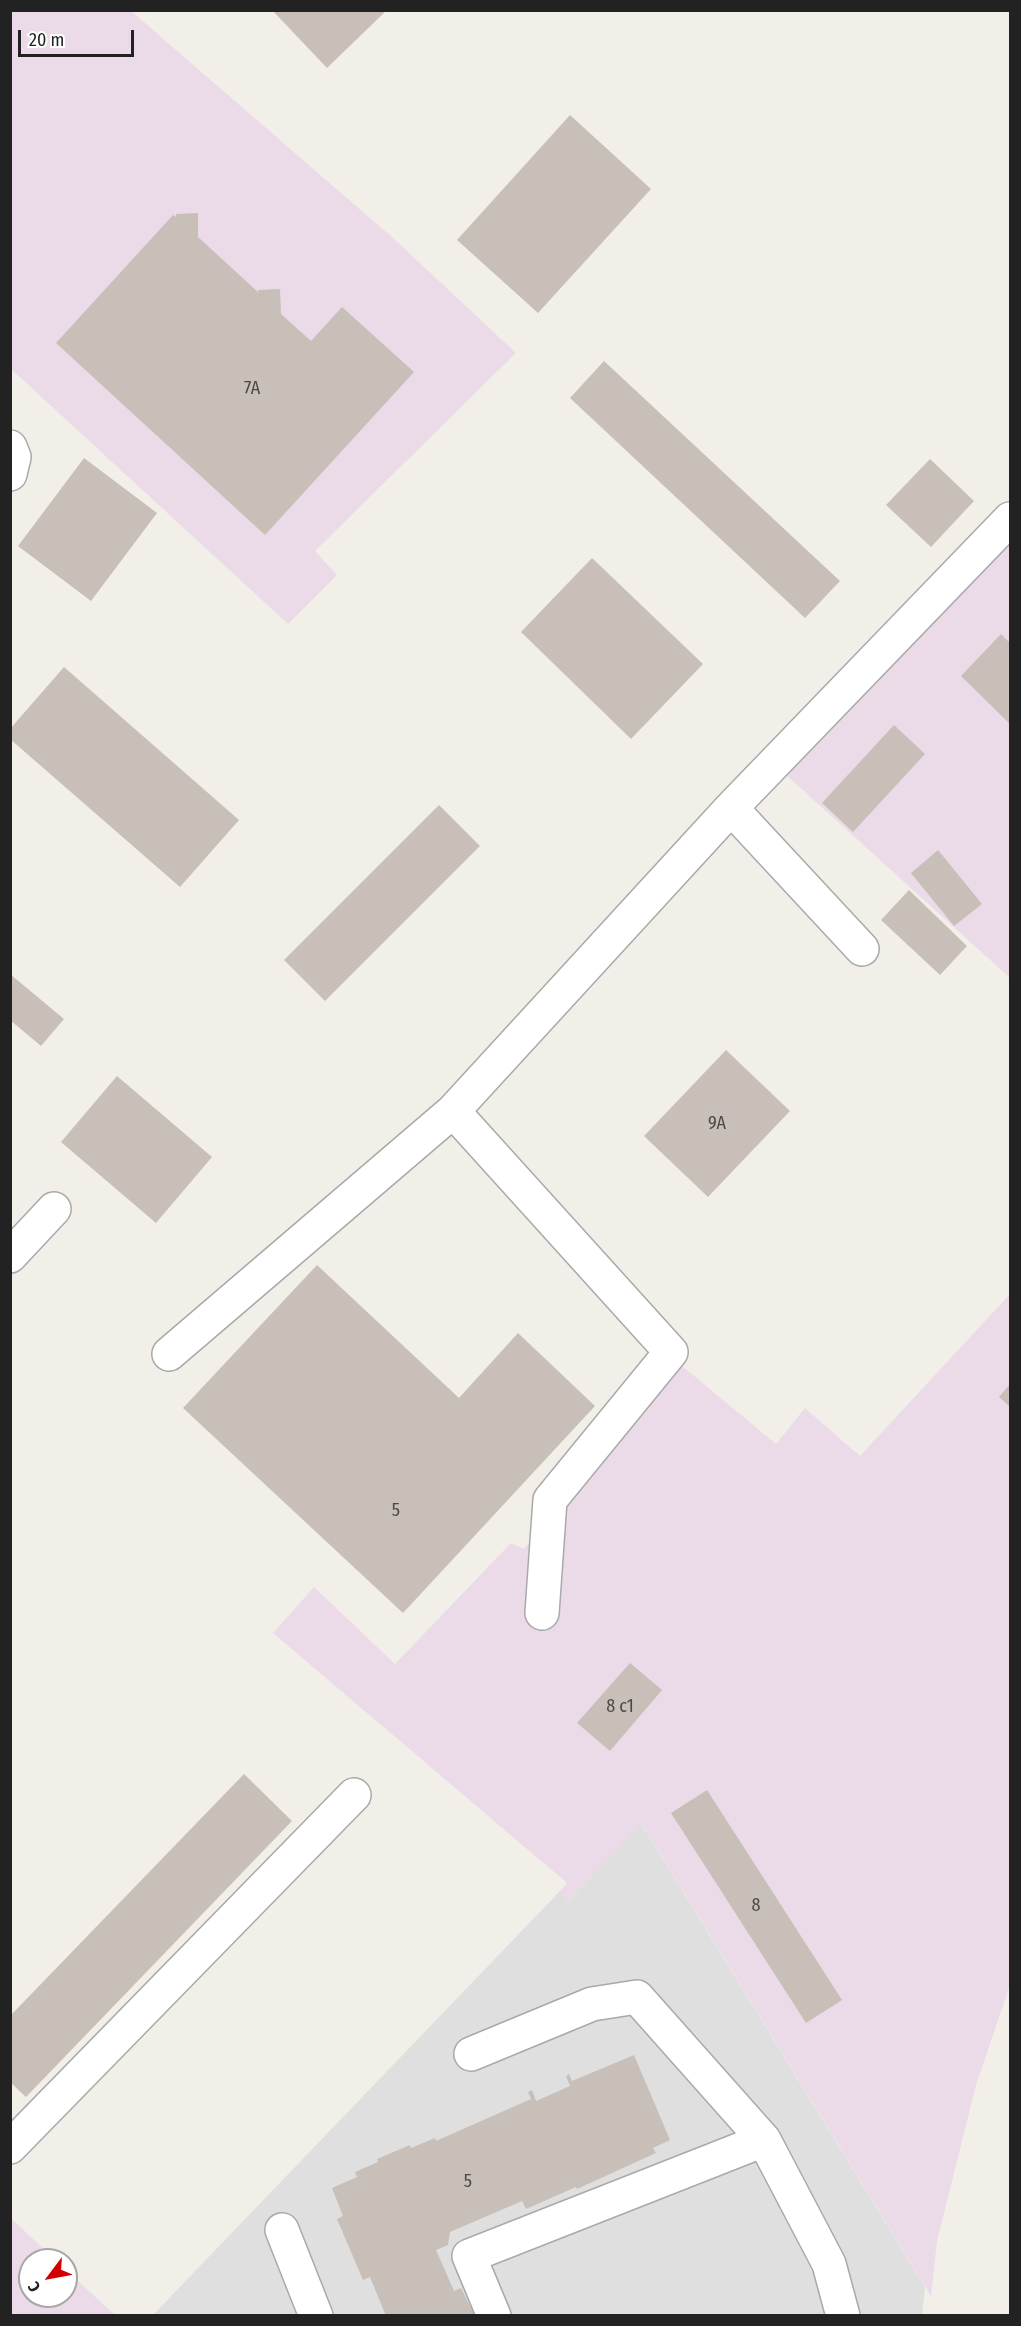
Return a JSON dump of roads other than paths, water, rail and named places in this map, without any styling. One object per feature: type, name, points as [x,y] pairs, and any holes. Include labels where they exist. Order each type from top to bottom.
[{"type":"street","points":[[10,447],[14,457],[10,474]]},
{"type":"street","points":[[169,1354],[453,1111],[731,808],[1011,519]]},
{"type":"street","points":[[731,808],[862,950]]},
{"type":"street","points":[[453,1111],[671,1353],[550,1500],[542,1613]]},
{"type":"street","points":[[10,1256],[54,1209]]},
{"type":"street","points":[[10,2147],[354,1795]]},
{"type":"street","points":[[471,2054],[592,2004],[637,1996],[764,2140],[830,2264],[839,2314]]},
{"type":"street","points":[[494,2316],[469,2256],[764,2140]]},
{"type":"street","points":[[282,2230],[316,2316]]}]
